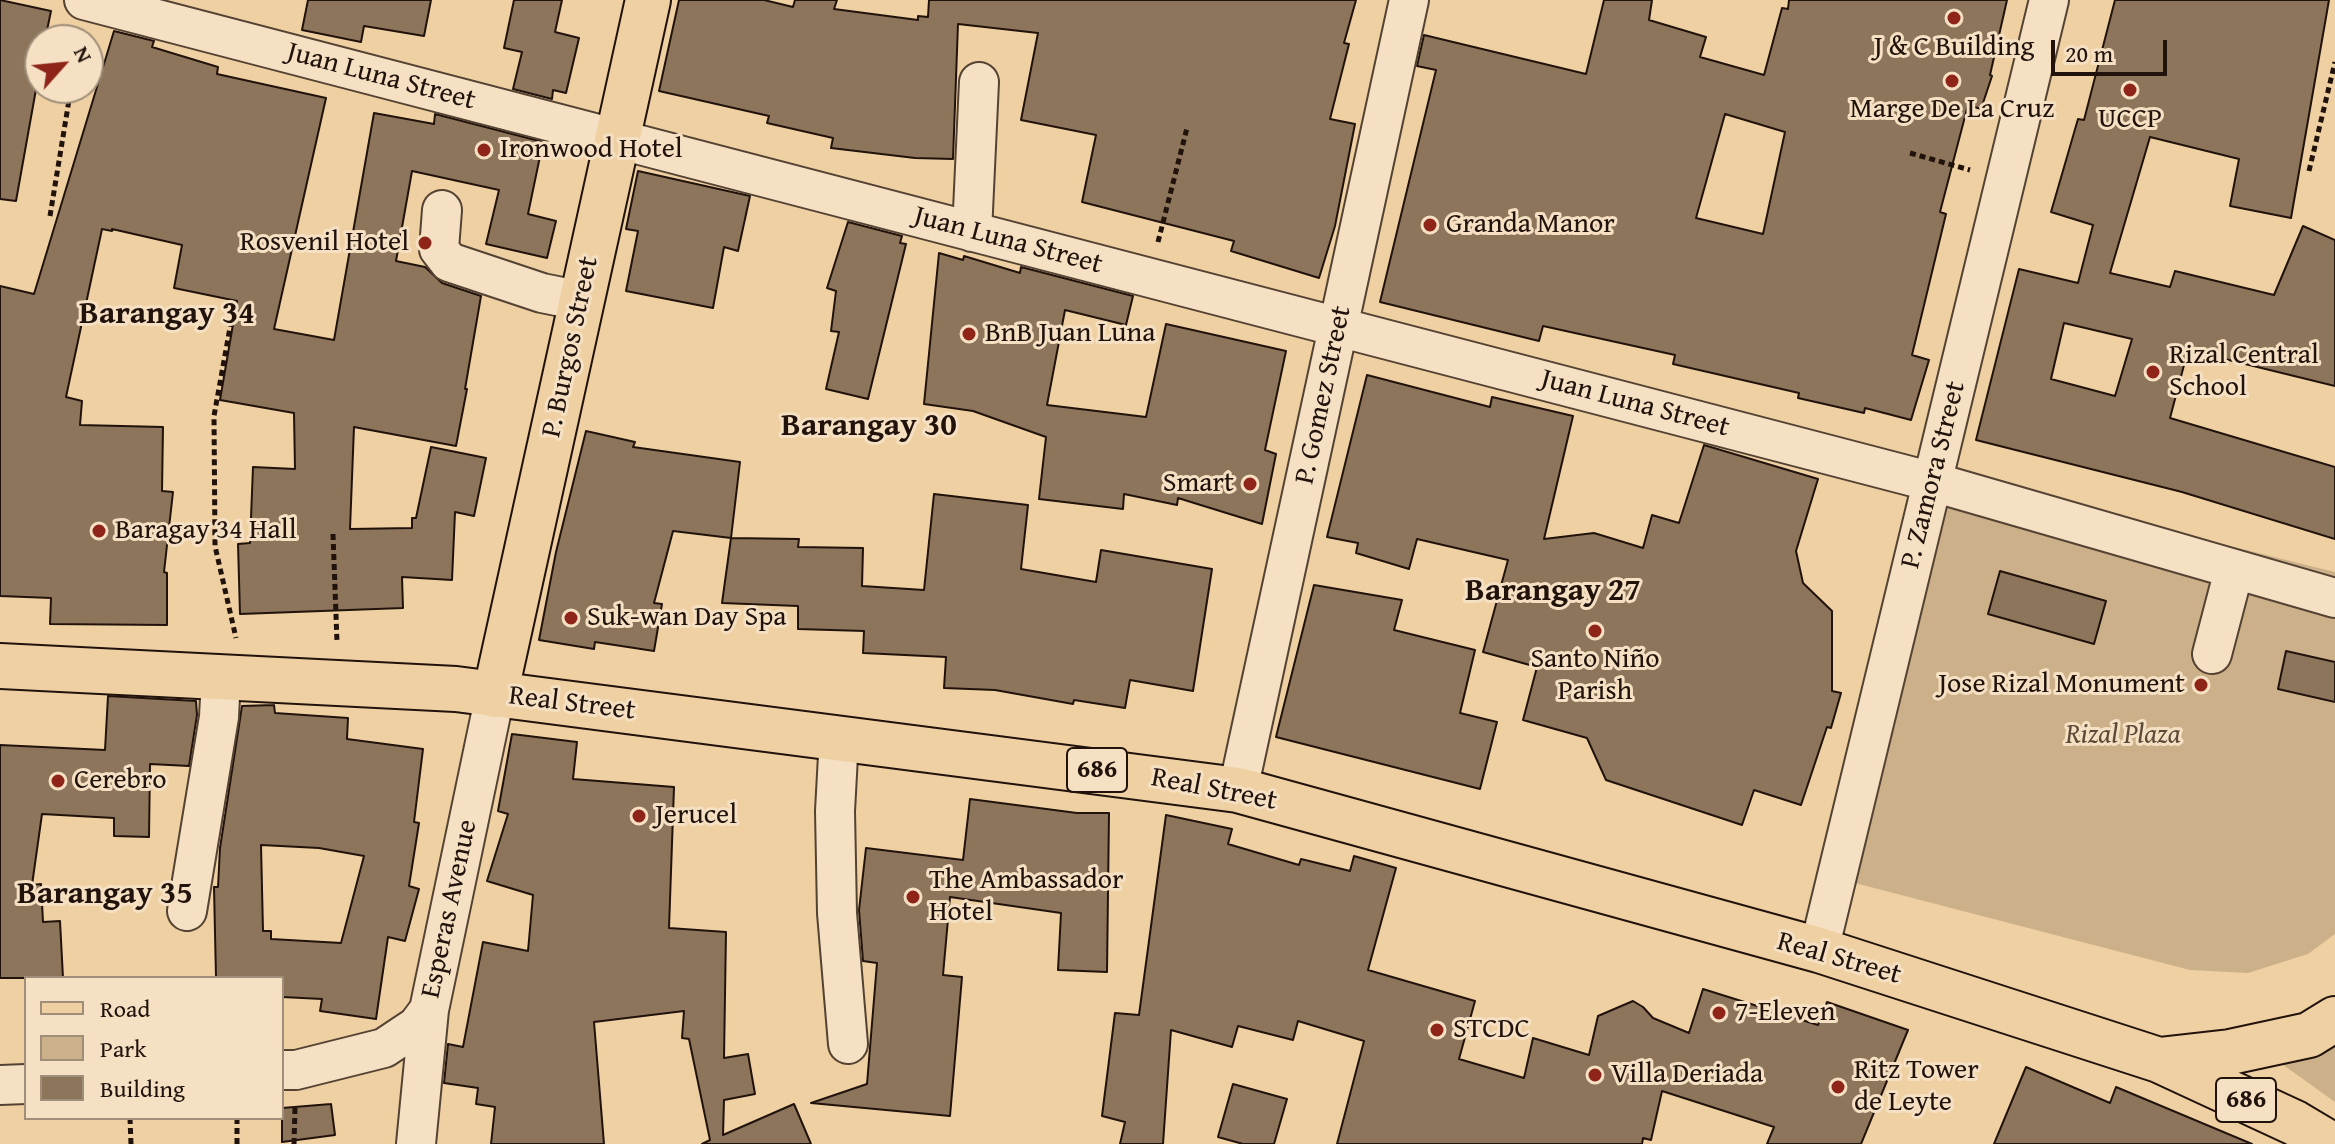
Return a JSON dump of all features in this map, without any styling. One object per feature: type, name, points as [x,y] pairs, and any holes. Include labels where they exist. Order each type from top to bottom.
[{"type":"main road","name":"P. Burgos Street","points":[[495,695],[648,0]]},
{"type":"main road","name":"Real Street","points":[[0,666],[456,689],[1238,790],[1819,950],[2159,1060],[2295,1123],[2330,1144]]},
{"type":"main road","points":[[2159,1060],[2230,1052],[2309,1035],[2335,1019]]},
{"type":"street","name":"Juan Luna Street","points":[[84,0],[1933,482],[2335,598]]},
{"type":"street","name":"P. Gomez Street","points":[[1238,790],[1409,0]]},
{"type":"street","name":"P. Zamora Street","points":[[1819,950],[2049,0]]},
{"type":"street","points":[[972,232],[979,82]]},
{"type":"street","points":[[442,210],[439,249],[449,262],[542,293],[582,301]]},
{"type":"street","points":[[2212,654],[2234,570]]},
{"type":"street","points":[[187,911],[219,717],[233,678]]},
{"type":"street","name":"Esperas Avenue","points":[[284,1070],[296,1070],[384,1048],[417,1026],[429,1010],[495,695]]},
{"type":"street","points":[[839,737],[835,811],[837,913],[848,1044]]},
{"type":"street","points":[[416,1144],[429,1010]]},
{"type":"street","points":[[0,1085],[24,1084]]},
{"type":"path","points":[[2309,171],[2335,62]]},
{"type":"path","points":[[50,216],[68,104]]},
{"type":"path","points":[[1149,277],[1187,128]]},
{"type":"path","points":[[1910,153],[2006,180]]},
{"type":"path","points":[[233,311],[214,416],[215,546],[233,678]]},
{"type":"path","points":[[333,534],[338,683]]},
{"type":"path","points":[[130,1120],[131,1144]]},
{"type":"path","points":[[237,1120],[237,1144]]},
{"type":"green space","name":"Rizal Plaza","points":[[1951,477],[2335,572],[2335,934],[2308,954],[2248,973],[2190,970],[1851,882]]},
{"type":"green space","points":[[2335,1044],[2335,1102],[2282,1064]]},
{"type":"building","points":[[0,0],[51,11],[48,24],[24,24],[24,104],[33,104],[16,201],[0,199]]},
{"type":"building","points":[[308,0],[431,0],[424,36],[364,26],[361,42],[302,30]]},
{"type":"building","points":[[514,0],[562,0],[555,32],[579,38],[566,93],[553,90],[552,99],[513,89],[522,52],[504,48]]},
{"type":"building","points":[[679,0],[764,0],[793,7],[795,0],[837,0],[834,9],[918,20],[918,16],[928,17],[929,0],[1356,0],[1344,43],[1349,44],[1330,119],[1355,124],[1335,226],[1319,278],[1231,251],[1234,241],[1082,202],[1096,135],[1021,120],[1038,33],[958,24],[953,159],[915,158],[831,148],[833,138],[767,123],[769,116],[659,91]]},
{"type":"building","points":[[1604,0],[1652,0],[1649,20],[1706,37],[1700,57],[1764,75],[1782,8],[1788,9],[1789,0],[2007,0],[1992,76],[1981,109],[1968,105],[1940,212],[1946,214],[1912,355],[1929,360],[1911,420],[1865,408],[1864,413],[1798,398],[1799,393],[1673,364],[1675,355],[1543,326],[1539,341],[1380,302],[1436,70],[1417,66],[1424,35],[1586,74]],"holes":[[[1725,114],[1785,132],[1763,234],[1696,218]]]},
{"type":"building","points":[[2115,0],[2329,0],[2291,218],[2230,206],[2239,159],[2150,137],[2110,273],[2170,287],[2175,271],[2274,295],[2303,226],[2335,240],[2335,386],[2188,350],[2170,418],[2335,467],[2335,539],[2182,492],[1976,440],[2019,269],[2078,283],[2093,225],[2051,212],[2078,119],[2084,120]],"holes":[[[2064,323],[2132,339],[2115,396],[2051,379]]]},
{"type":"building","points":[[114,31],[154,41],[152,47],[218,67],[217,74],[326,98],[274,329],[334,340],[374,113],[434,124],[435,114],[543,142],[528,214],[556,221],[547,258],[486,244],[499,190],[412,171],[396,261],[425,267],[442,283],[481,296],[456,446],[354,427],[350,529],[412,528],[431,447],[486,458],[474,516],[455,512],[452,580],[402,577],[403,608],[240,614],[238,544],[250,543],[253,467],[295,469],[294,413],[220,400],[237,301],[174,288],[182,245],[102,229],[66,397],[82,401],[80,425],[163,427],[162,491],[173,492],[164,572],[167,573],[167,625],[50,624],[51,598],[0,596],[0,286],[34,294],[92,104],[104,104],[104,64]]},
{"type":"building","points":[[638,171],[750,196],[738,251],[724,247],[713,308],[626,291],[638,231],[626,229]]},
{"type":"building","points":[[848,222],[902,236],[900,243],[906,244],[868,399],[826,389],[839,332],[831,331],[836,291],[827,288]]},
{"type":"building","points":[[939,253],[963,260],[964,256],[1020,273],[1021,267],[1133,296],[1126,325],[1065,310],[1047,405],[1146,417],[1166,324],[1286,351],[1265,450],[1276,454],[1262,524],[1178,498],[1177,505],[1124,494],[1123,509],[1039,499],[1046,437],[973,411],[924,404]]},
{"type":"building","points":[[1367,375],[1490,407],[1492,397],[1573,416],[1544,539],[1594,533],[1643,548],[1652,515],[1679,523],[1704,445],[1818,479],[1796,551],[1803,583],[1832,611],[1832,691],[1841,693],[1801,805],[1754,790],[1742,825],[1606,780],[1587,738],[1523,720],[1537,667],[1483,652],[1508,560],[1417,539],[1409,569],[1356,553],[1358,543],[1327,537]]},
{"type":"building","points":[[586,431],[635,442],[633,447],[740,462],[731,538],[673,531],[654,603],[662,604],[654,651],[595,642],[594,649],[539,640],[556,552]]},
{"type":"building","points":[[934,494],[1028,505],[1021,569],[1096,582],[1101,550],[1212,569],[1193,691],[1130,680],[1125,708],[1074,700],[1073,704],[995,690],[944,688],[946,657],[863,653],[864,631],[798,629],[798,606],[722,603],[731,538],[799,539],[798,547],[863,548],[862,586],[924,590]]},
{"type":"building","points":[[2000,571],[2106,601],[2094,644],[1988,614]]},
{"type":"building","points":[[1314,585],[1402,600],[1394,630],[1475,650],[1460,713],[1497,722],[1480,789],[1276,737]]},
{"type":"building","points":[[2286,651],[2335,662],[2335,702],[2278,689]]},
{"type":"building","points":[[108,696],[196,701],[197,715],[189,766],[150,764],[149,837],[114,836],[114,818],[42,814],[32,885],[41,884],[43,922],[60,921],[63,976],[0,978],[0,745],[105,750]]},
{"type":"building","points":[[274,705],[275,713],[348,718],[347,739],[423,749],[414,822],[419,823],[409,886],[419,889],[405,941],[388,937],[376,1019],[320,1011],[322,999],[284,997],[284,976],[216,976],[214,887],[218,887],[220,848],[242,706]],"holes":[[[261,845],[319,848],[364,856],[341,943],[271,939],[271,931],[263,931]]]},
{"type":"building","points":[[512,734],[577,742],[573,779],[674,787],[669,928],[726,932],[724,1058],[748,1054],[755,1094],[724,1100],[723,1135],[794,1104],[811,1144],[702,1144],[710,1140],[689,1039],[682,1038],[684,1011],[594,1022],[604,1144],[491,1144],[495,1107],[476,1104],[478,1088],[444,1083],[448,1044],[463,1047],[483,942],[528,951],[533,895],[487,881],[508,814],[498,811]]},
{"type":"building","points":[[970,799],[1077,813],[1109,813],[1107,972],[1058,970],[1061,913],[950,897],[943,975],[962,977],[950,1116],[811,1103],[867,1084],[877,963],[863,961],[859,910],[866,848],[963,860]]},
{"type":"building","points":[[1166,815],[1232,829],[1228,844],[1299,865],[1301,859],[1350,871],[1354,856],[1396,868],[1368,970],[1475,1001],[1459,1059],[1524,1078],[1533,1038],[1589,1055],[1598,1016],[1633,1001],[1653,1018],[1689,1033],[1703,989],[1818,1025],[1827,1002],[1908,1030],[1861,1144],[1767,1144],[1774,1127],[1662,1091],[1651,1140],[1643,1138],[1642,1144],[1337,1144],[1364,1041],[1298,1021],[1293,1040],[1238,1026],[1232,1047],[1171,1030],[1163,1144],[1120,1144],[1125,1122],[1102,1116],[1115,1013],[1139,1015]]},
{"type":"building","points":[[2026,1067],[2110,1103],[2116,1087],[2252,1144],[1994,1144]]},
{"type":"building","points":[[1233,1084],[1287,1099],[1274,1144],[1243,1144],[1218,1137]]},
{"type":"building","points":[[331,1104],[335,1135],[282,1142],[284,1108]]},
{"type":"place","name":"J & C Building","points":[[1954,18]]},
{"type":"place","name":"Marge De La Cruz","points":[[1952,81]]},
{"type":"place","name":"UCCP","points":[[2130,90]]},
{"type":"place","name":"Ironwood Hotel","points":[[484,150]]},
{"type":"place","name":"Granda Manor","points":[[1430,225]]},
{"type":"place","name":"Rosvenil Hotel","points":[[425,243]]},
{"type":"place","name":"BnB Juan Luna","points":[[969,334]]},
{"type":"place","name":"Rizal Central School","points":[[2153,372]]},
{"type":"place","name":"Smart","points":[[1250,484]]},
{"type":"place","name":"Baragay 34 Hall","points":[[99,531]]},
{"type":"place","name":"Suk-wan Day Spa","points":[[571,618]]},
{"type":"place","name":"Santo Niño Parish","points":[[1595,631]]},
{"type":"place","name":"Jose Rizal Monument","points":[[2201,685]]},
{"type":"place","name":"Cerebro","points":[[58,781]]},
{"type":"place","name":"Jerucel","points":[[639,816]]},
{"type":"place","name":"The Ambassador Hotel","points":[[913,897]]},
{"type":"place","name":"7-Eleven","points":[[1719,1013]]},
{"type":"place","name":"STCDC","points":[[1437,1030]]},
{"type":"place","name":"Villa Deriada","points":[[1595,1075]]},
{"type":"place","name":"Ritz Tower de Leyte","points":[[1838,1087]]},
{"type":"district","name":"Barangay 34","points":[[167,315]]},
{"type":"district","name":"Barangay 30","points":[[869,427]]},
{"type":"district","name":"Barangay 27","points":[[1553,592]]},
{"type":"district","name":"Barangay 35","points":[[105,895]]}]
